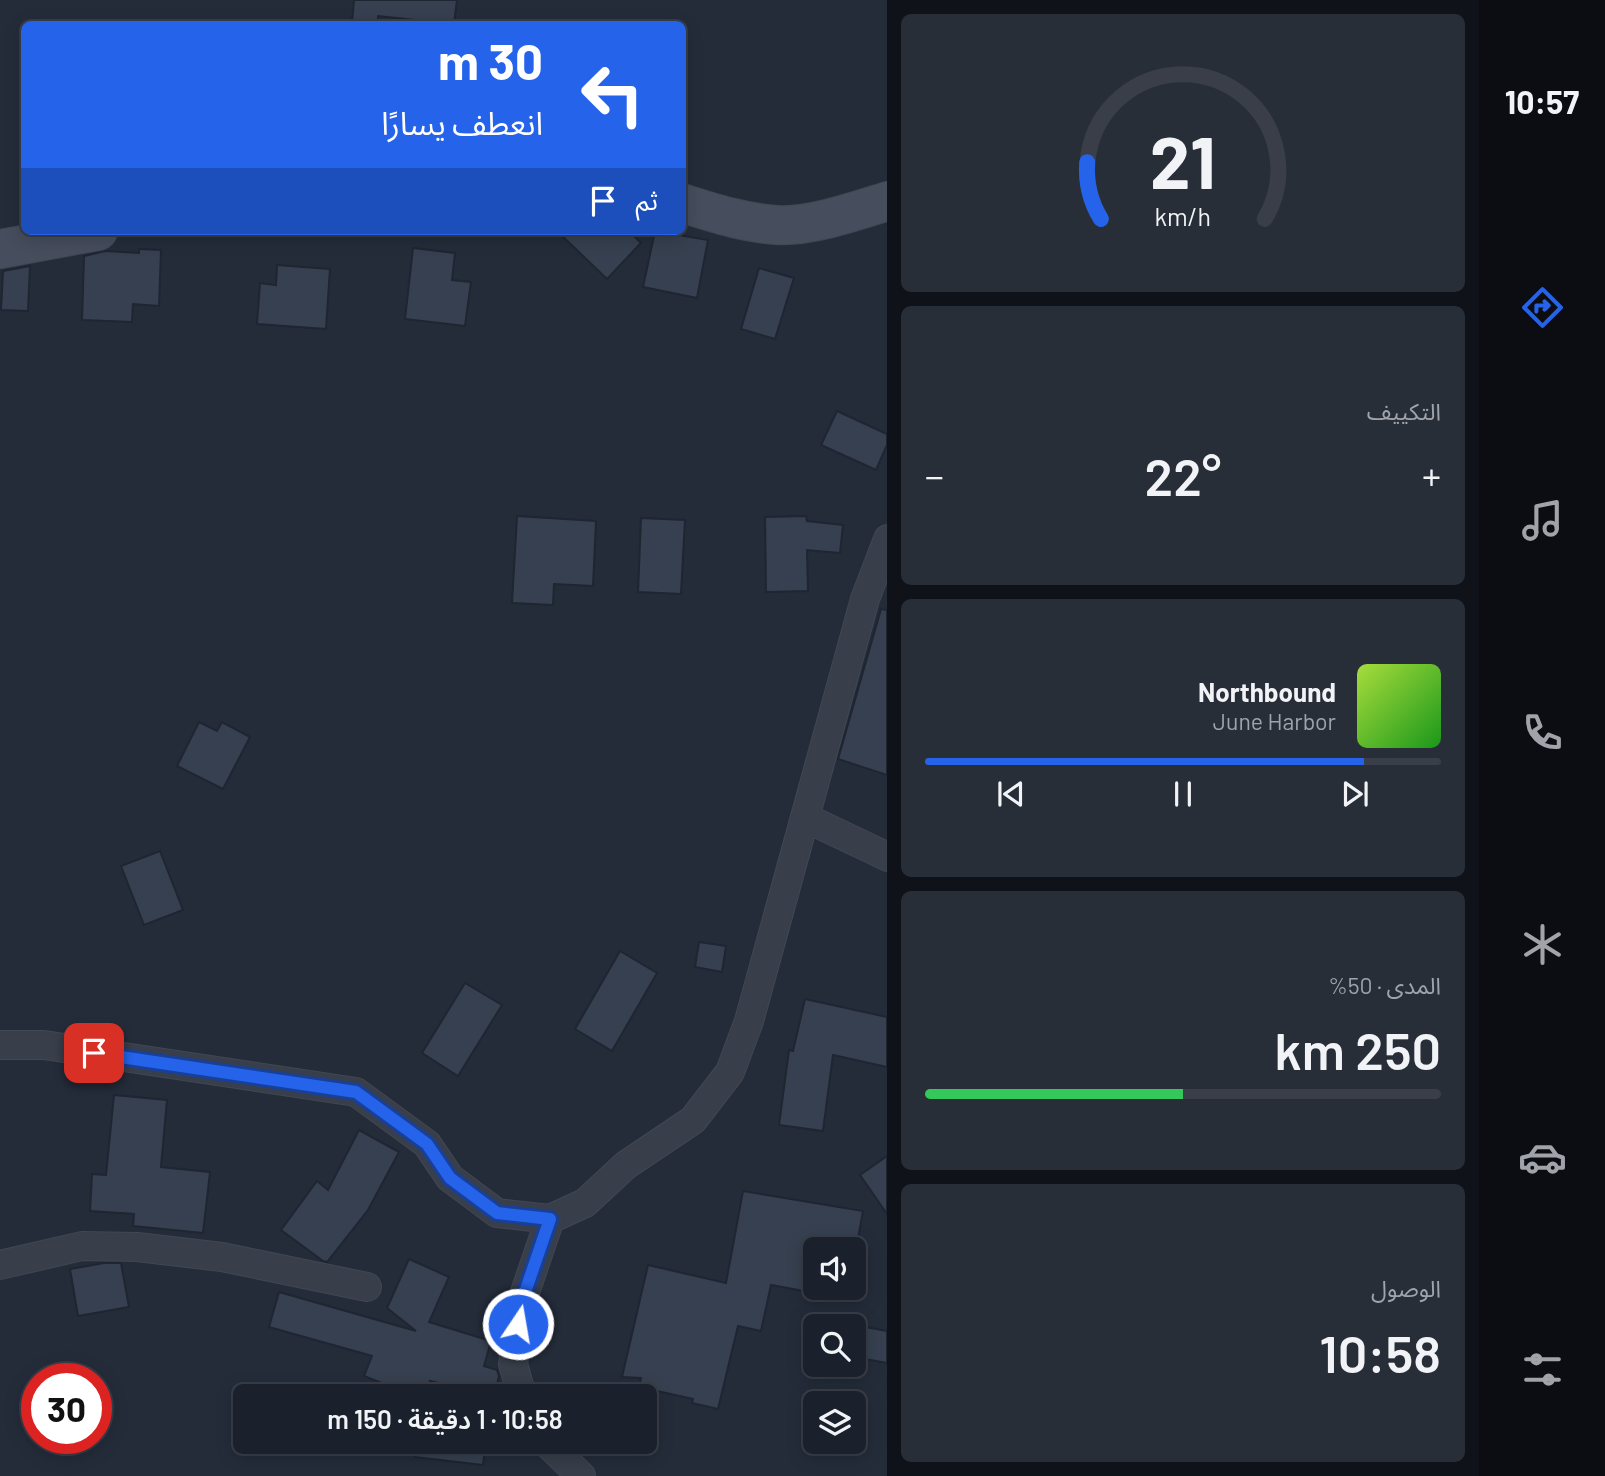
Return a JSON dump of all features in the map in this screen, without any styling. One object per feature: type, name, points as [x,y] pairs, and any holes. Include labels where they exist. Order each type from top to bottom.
[{"type":"main road","points":[[686,204],[729,219],[779,225],[841,216],[887,201]]},
{"type":"main road","points":[[0,249],[76,235]]},
{"type":"street","points":[[0,1045],[44,1045],[356,1092],[427,1144],[450,1178],[497,1213],[550,1219],[585,1203],[626,1165],[693,1120],[730,1072],[749,1021],[865,599],[887,538]]},
{"type":"street","points":[[806,818],[887,857]]},
{"type":"street","points":[[519,1384],[513,1364],[521,1304],[550,1219]]},
{"type":"street","points":[[0,1265],[82,1246],[137,1247],[222,1256],[367,1287]]},
{"type":"street","points":[[558,1454],[581,1476]]},
{"type":"building","points":[[354,0],[457,0],[454,21],[378,16],[378,21],[352,21]]},
{"type":"building","points":[[561,235],[633,235],[641,243],[607,279]]},
{"type":"building","points":[[654,235],[679,235],[708,240],[697,298],[643,287]]},
{"type":"building","points":[[413,248],[455,253],[452,280],[471,282],[465,326],[405,319]]},
{"type":"building","points":[[139,249],[161,250],[159,306],[133,304],[132,322],[82,320],[84,256],[105,251],[139,253]]},
{"type":"building","points":[[277,265],[330,269],[326,329],[257,324],[260,283],[276,285]]},
{"type":"building","points":[[30,266],[28,311],[1,310],[3,271]]},
{"type":"building","points":[[759,268],[794,278],[775,339],[741,329]]},
{"type":"building","points":[[837,411],[887,434],[887,445],[876,470],[821,445]]},
{"type":"building","points":[[517,516],[596,521],[593,586],[554,584],[553,605],[512,603]]},
{"type":"building","points":[[806,516],[807,521],[843,525],[840,553],[807,550],[808,591],[766,592],[765,517]]},
{"type":"building","points":[[641,518],[685,520],[681,594],[638,592]]},
{"type":"building","points":[[881,609],[887,610],[887,775],[838,759]]},
{"type":"building","points":[[199,722],[217,731],[222,722],[250,737],[223,789],[177,766]]},
{"type":"building","points":[[160,851],[183,910],[144,925],[121,866]]},
{"type":"building","points":[[699,942],[726,946],[722,972],[695,967]]},
{"type":"building","points":[[620,951],[657,973],[612,1051],[575,1029]]},
{"type":"building","points":[[465,983],[502,1005],[458,1076],[422,1053]]},
{"type":"building","points":[[805,999],[887,1017],[887,1067],[833,1055],[823,1131],[779,1125],[789,1050],[793,1051]]},
{"type":"building","points":[[114,1095],[167,1100],[161,1167],[210,1172],[203,1233],[133,1226],[134,1214],[90,1211],[92,1174],[106,1175]]},
{"type":"building","points":[[359,1130],[399,1152],[368,1210],[327,1262],[323,1261],[281,1230],[317,1181],[328,1190]]},
{"type":"building","points":[[887,1156],[887,1214],[860,1175]]},
{"type":"building","points":[[743,1191],[863,1211],[858,1237],[803,1237],[803,1291],[771,1285],[761,1331],[738,1326],[718,1409],[692,1403],[693,1399],[657,1391],[657,1384],[640,1384],[641,1378],[622,1377],[648,1265],[726,1283]]},
{"type":"building","points":[[409,1259],[449,1277],[429,1322],[491,1341],[484,1366],[497,1370],[497,1384],[443,1384],[430,1381],[429,1384],[384,1384],[364,1376],[372,1356],[269,1327],[279,1292],[416,1331],[387,1308]]},
{"type":"building","points":[[121,1263],[129,1307],[78,1316],[70,1269]]},
{"type":"building","points":[[866,1327],[887,1331],[887,1363],[866,1359]]},
{"type":"building","points":[[415,1454],[484,1454],[483,1465],[415,1457]]},
{"type":"route","points":[[94,1053],[356,1092],[427,1144],[450,1178],[497,1213],[550,1219],[521,1304],[518,1324]]}]
